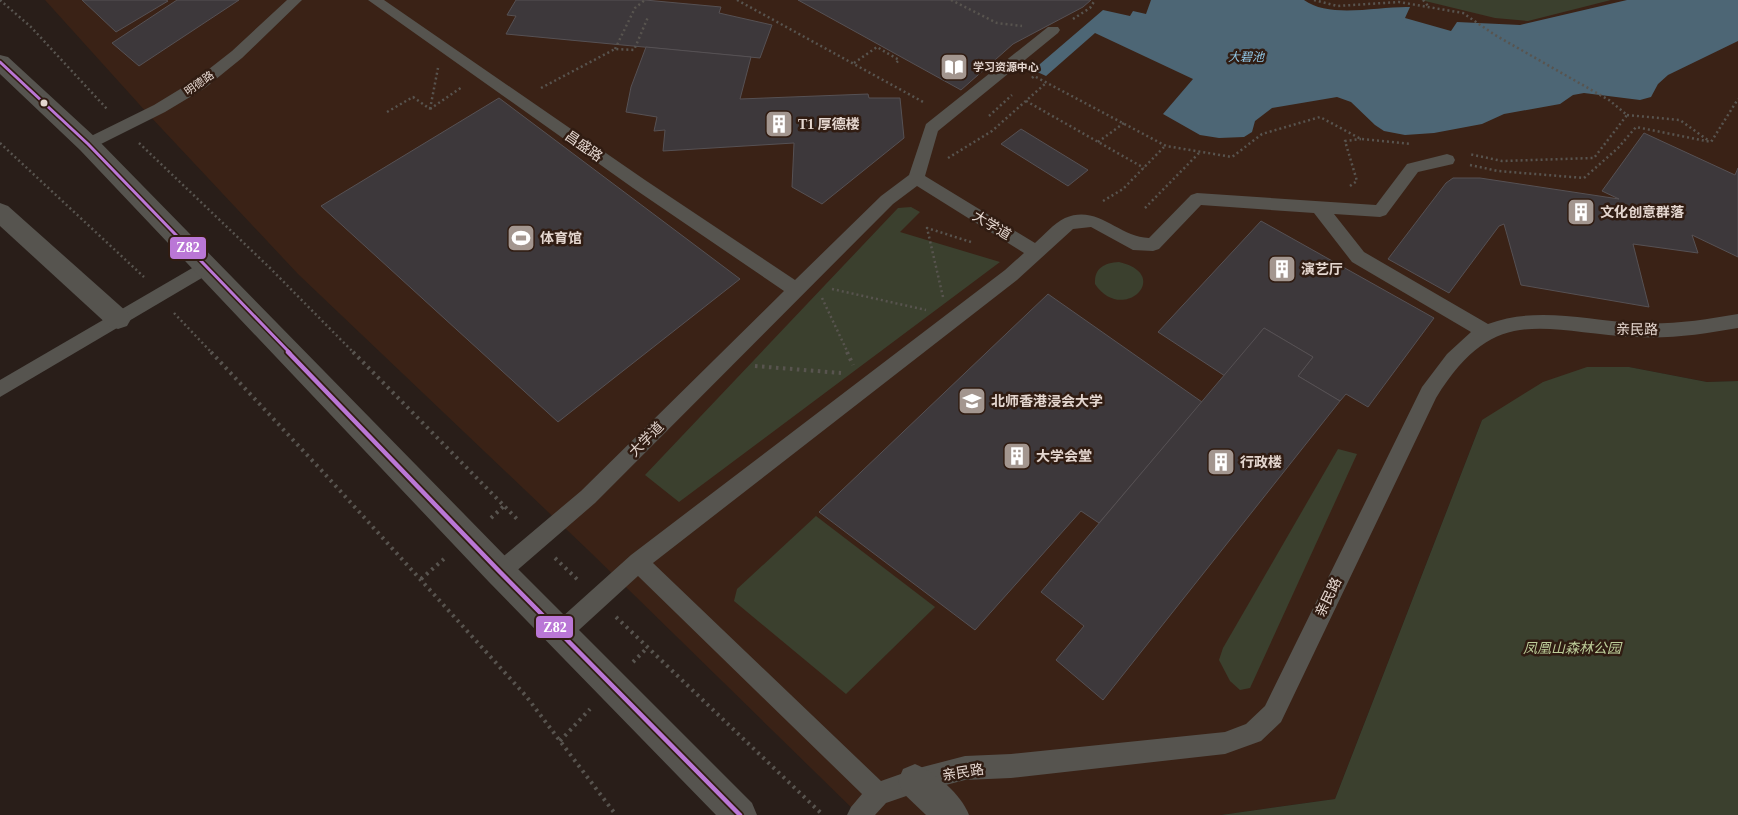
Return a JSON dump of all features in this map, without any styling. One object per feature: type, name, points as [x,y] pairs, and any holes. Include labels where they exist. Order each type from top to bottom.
[{"type":"street","points":[[0,62],[88,144],[500,572],[740,815]]},
{"type":"street","points":[[0,212],[118,319]]},
{"type":"street","points":[[915,781],[952,815]]},
{"type":"lane","name":"明德路","points":[[88,144],[179,97],[233,66],[295,0]]},
{"type":"lane","name":"昌盛路","points":[[375,0],[639,184],[806,285]]},
{"type":"lane","points":[[916,178],[931,128],[946,114],[1053,30]]},
{"type":"lane","points":[[560,633],[638,562],[863,379],[1011,275],[1069,223],[1093,221],[1133,244],[1153,245],[1197,199],[1380,211],[1414,168],[1447,160]]},
{"type":"lane","name":"大学道","points":[[500,572],[588,497],[722,364],[806,285],[887,200],[916,178],[1036,252]]},
{"type":"lane","points":[[1319,208],[1358,257],[1486,332]]},
{"type":"lane","points":[[0,389],[206,267]]},
{"type":"lane","name":"亲民路","points":[[859,815],[878,794],[915,781],[965,768],[1011,766],[1225,743],[1253,733],[1273,714],[1429,393],[1445,368],[1470,342],[1486,332],[1505,326],[1538,322],[1637,330],[1703,328],[1738,321]]},
{"type":"lane","points":[[638,562],[878,794]]},
{"type":"path","points":[[0,0],[31,27],[123,126],[270,268],[537,540],[823,815]]},
{"type":"path","points":[[615,49],[635,8],[645,0]]},
{"type":"path","points":[[740,0],[946,114]]},
{"type":"path","points":[[951,0],[997,23]]},
{"type":"path","points":[[1053,30],[1090,8],[1095,0]]},
{"type":"path","points":[[1314,0],[1337,6],[1400,2],[1463,13],[1495,35],[1609,100],[1627,115],[1680,120],[1711,142]]},
{"type":"path","points":[[1423,0],[1429,8]]},
{"type":"path","points":[[518,100],[615,49],[634,50],[648,17]]},
{"type":"path","points":[[854,63],[877,47],[900,60],[896,63]]},
{"type":"path","points":[[1027,82],[1034,76],[1166,146],[1200,152],[1232,156],[1262,134],[1320,117],[1362,139]]},
{"type":"path","points":[[916,178],[992,131],[1046,82]]},
{"type":"path","points":[[387,112],[413,97],[430,109],[463,87],[500,88]]},
{"type":"path","points":[[989,116],[1014,93]]},
{"type":"path","points":[[1711,142],[1738,99]]},
{"type":"path","points":[[1026,102],[1144,168]]},
{"type":"path","points":[[1467,154],[1502,161],[1594,158],[1627,115]]},
{"type":"path","points":[[1098,143],[1124,123]]},
{"type":"path","points":[[1447,160],[1498,171],[1584,178],[1618,148],[1636,127],[1711,142]]},
{"type":"path","points":[[1357,180],[1345,142],[1362,139],[1411,144]]},
{"type":"path","points":[[0,143],[139,271],[157,295],[324,472],[526,696],[616,815]]},
{"type":"path","points":[[1123,189],[1166,146]]},
{"type":"path","points":[[1145,208],[1200,152]]},
{"type":"path","points":[[806,285],[951,317],[928,228],[974,242]]},
{"type":"path","points":[[806,285],[863,379]]},
{"type":"path","points":[[722,364],[863,379]]},
{"type":"shaded area","name":"北师香港浸会大学","points":[[45,0],[1738,0],[1738,381],[1707,382],[1629,367],[1482,420],[1335,799],[1221,815],[859,815],[587,549],[298,274],[148,114]]},
{"type":"green space","points":[[1421,0],[1611,0],[1528,21],[1495,18]]},
{"type":"green space","points":[[911,207],[920,212],[900,232],[1000,262],[679,502],[645,475],[898,208]]},
{"type":"green space","points":[[1119,262],[1135,268],[1142,277],[1143,285],[1138,293],[1129,298],[1118,300],[1106,295],[1095,284],[1095,279],[1101,267]]},
{"type":"green space","name":"凤凰山森林公园","points":[[1587,367],[1629,367],[1707,382],[1738,381],[1738,815],[1221,815],[1335,799],[1482,420],[1543,382]]},
{"type":"green space","points":[[1338,449],[1357,454],[1250,688],[1240,690],[1230,681],[1219,660],[1223,648]]},
{"type":"green space","points":[[816,516],[935,607],[846,694],[734,601],[737,589]]},
{"type":"water","name":"大碧池","points":[[1151,0],[1304,0],[1315,6],[1341,10],[1410,7],[1405,18],[1451,31],[1457,22],[1520,25],[1627,0],[1738,0],[1738,41],[1668,75],[1658,84],[1651,97],[1640,100],[1584,93],[1573,95],[1560,104],[1504,114],[1482,124],[1434,133],[1405,135],[1384,131],[1351,102],[1337,97],[1272,108],[1255,121],[1252,132],[1244,137],[1219,138],[1200,135],[1163,114],[1193,79],[1095,33],[1046,76],[1033,70],[1103,10],[1130,16],[1133,11],[1146,14]]},
{"type":"building","points":[[82,0],[166,0],[168,1],[116,32]]},
{"type":"building","points":[[177,0],[239,0],[139,66],[112,43]]},
{"type":"building","points":[[516,0],[645,0],[721,7],[719,13],[772,25],[760,58],[506,34],[516,16],[507,15]]},
{"type":"building","name":"学习资源中心","points":[[798,0],[1091,0],[1083,7],[1013,44],[961,90]]},
{"type":"building","name":"T1 厚德楼","points":[[646,47],[751,57],[740,99],[868,94],[869,98],[900,98],[904,138],[822,204],[792,187],[794,143],[663,151],[665,130],[654,131],[657,117],[626,112],[631,87]]},
{"type":"building","name":"体育馆","points":[[499,98],[740,279],[558,422],[321,206]]},
{"type":"building","points":[[1021,129],[1088,170],[1068,186],[1001,144]]},
{"type":"building","name":"文化创意群落","points":[[1644,133],[1735,175],[1738,168],[1738,257],[1692,235],[1698,253],[1633,244],[1649,307],[1521,285],[1504,224],[1499,226],[1449,293],[1388,259],[1446,183],[1453,178],[1480,178],[1619,199],[1602,191]]},
{"type":"building","name":"演艺厅","points":[[1261,221],[1434,318],[1368,407],[1346,394],[1340,401],[1298,376],[1313,357],[1264,328],[1225,376],[1158,332]]},
{"type":"building","name":"大学会堂","points":[[1048,294],[1202,402],[1099,523],[1081,511],[975,630],[819,512]]},
{"type":"building","name":"行政楼","points":[[1264,328],[1313,357],[1298,376],[1340,401],[1103,700],[1056,660],[1084,626],[1041,592]]},
{"type":"transit line","name":"Z82","points":[[0,62],[88,144],[500,572],[740,815]]},
{"type":"place","name":"学习资源中心","points":[[954,67]]},
{"type":"place","name":"T1 厚德楼","points":[[779,124]]},
{"type":"place","name":"文化创意群落","points":[[1581,212]]},
{"type":"place","name":"体育馆","points":[[521,238]]},
{"type":"place","name":"演艺厅","points":[[1282,269]]},
{"type":"place","name":"北师香港浸会大学","points":[[972,401]]},
{"type":"place","name":"大学会堂","points":[[1017,456]]},
{"type":"place","name":"行政楼","points":[[1221,462]]}]
